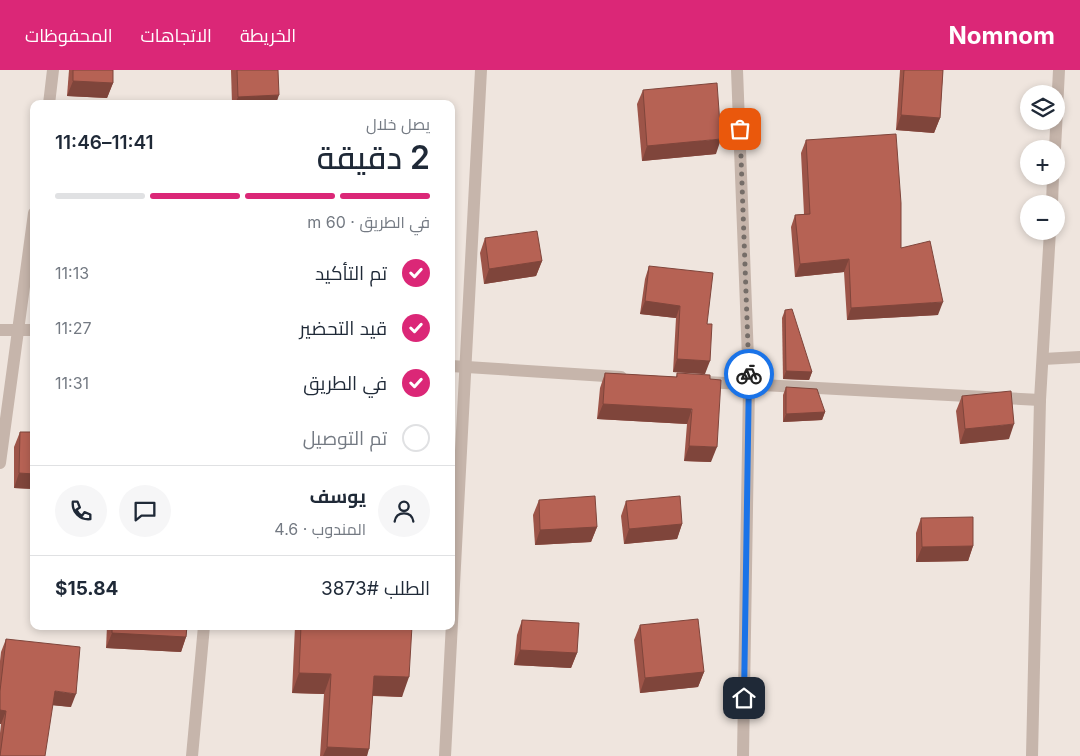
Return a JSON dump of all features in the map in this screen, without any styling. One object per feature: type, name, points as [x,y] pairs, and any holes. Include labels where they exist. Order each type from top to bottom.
[{"type":"street","points":[[49,100],[53,70]]},
{"type":"street","points":[[455,571],[481,70]]},
{"type":"street","points":[[738,70],[749,385],[743,756]]},
{"type":"street","points":[[1055,140],[1059,70]]},
{"type":"street","points":[[1032,756],[1040,400],[1050,240]]},
{"type":"street","points":[[0,462],[30,242]]},
{"type":"street","points":[[0,330],[30,330]]},
{"type":"street","points":[[1043,359],[1080,357]]},
{"type":"street","points":[[455,367],[632,378]]},
{"type":"street","points":[[691,382],[1040,400]]},
{"type":"street","points":[[192,756],[204,630]]},
{"type":"street","points":[[445,756],[452,630]]},
{"type":"building","points":[[73,70],[113,70],[113,83],[73,81]]},
{"type":"building","points":[[237,70],[278,70],[279,95],[238,97]]},
{"type":"building","points":[[904,70],[943,70],[940,118],[901,115]]},
{"type":"building","points":[[717,83],[721,139],[647,146],[643,90]]},
{"type":"building","points":[[896,134],[901,203],[901,248],[930,241],[943,302],[851,308],[849,259],[800,264],[795,215],[810,214],[806,140]]},
{"type":"building","points":[[537,231],[542,261],[489,269],[485,238]]},
{"type":"building","points":[[649,266],[713,273],[707,324],[712,324],[710,361],[677,359],[680,306],[645,301]]},
{"type":"building","points":[[792,309],[812,372],[786,371],[785,310]]},
{"type":"building","points":[[605,373],[677,377],[677,373],[710,375],[710,379],[721,380],[717,447],[689,446],[692,409],[603,404]]},
{"type":"building","points":[[786,387],[817,389],[825,412],[786,414]]},
{"type":"building","points":[[1011,391],[1014,424],[965,429],[962,396]]},
{"type":"building","points":[[20,432],[30,432],[30,474],[19,473]]},
{"type":"building","points":[[595,496],[597,527],[540,530],[539,500]]},
{"type":"building","points":[[680,496],[682,524],[629,529],[626,501]]},
{"type":"building","points":[[973,517],[973,546],[922,547],[921,518]]},
{"type":"building","points":[[698,619],[704,672],[645,678],[640,625]]},
{"type":"building","points":[[522,620],[579,623],[577,653],[520,650]]},
{"type":"building","points":[[112,630],[187,630],[186,637],[112,633]]},
{"type":"building","points":[[301,630],[412,630],[409,677],[374,676],[369,749],[327,747],[331,674],[299,673]]},
{"type":"building","points":[[6,639],[80,647],[76,694],[55,691],[45,756],[0,756],[6,711],[0,710],[0,691]]},
{"type":"way so far","points":[[740,129],[749,374]]},
{"type":"route","points":[[744,698],[749,374]]}]
